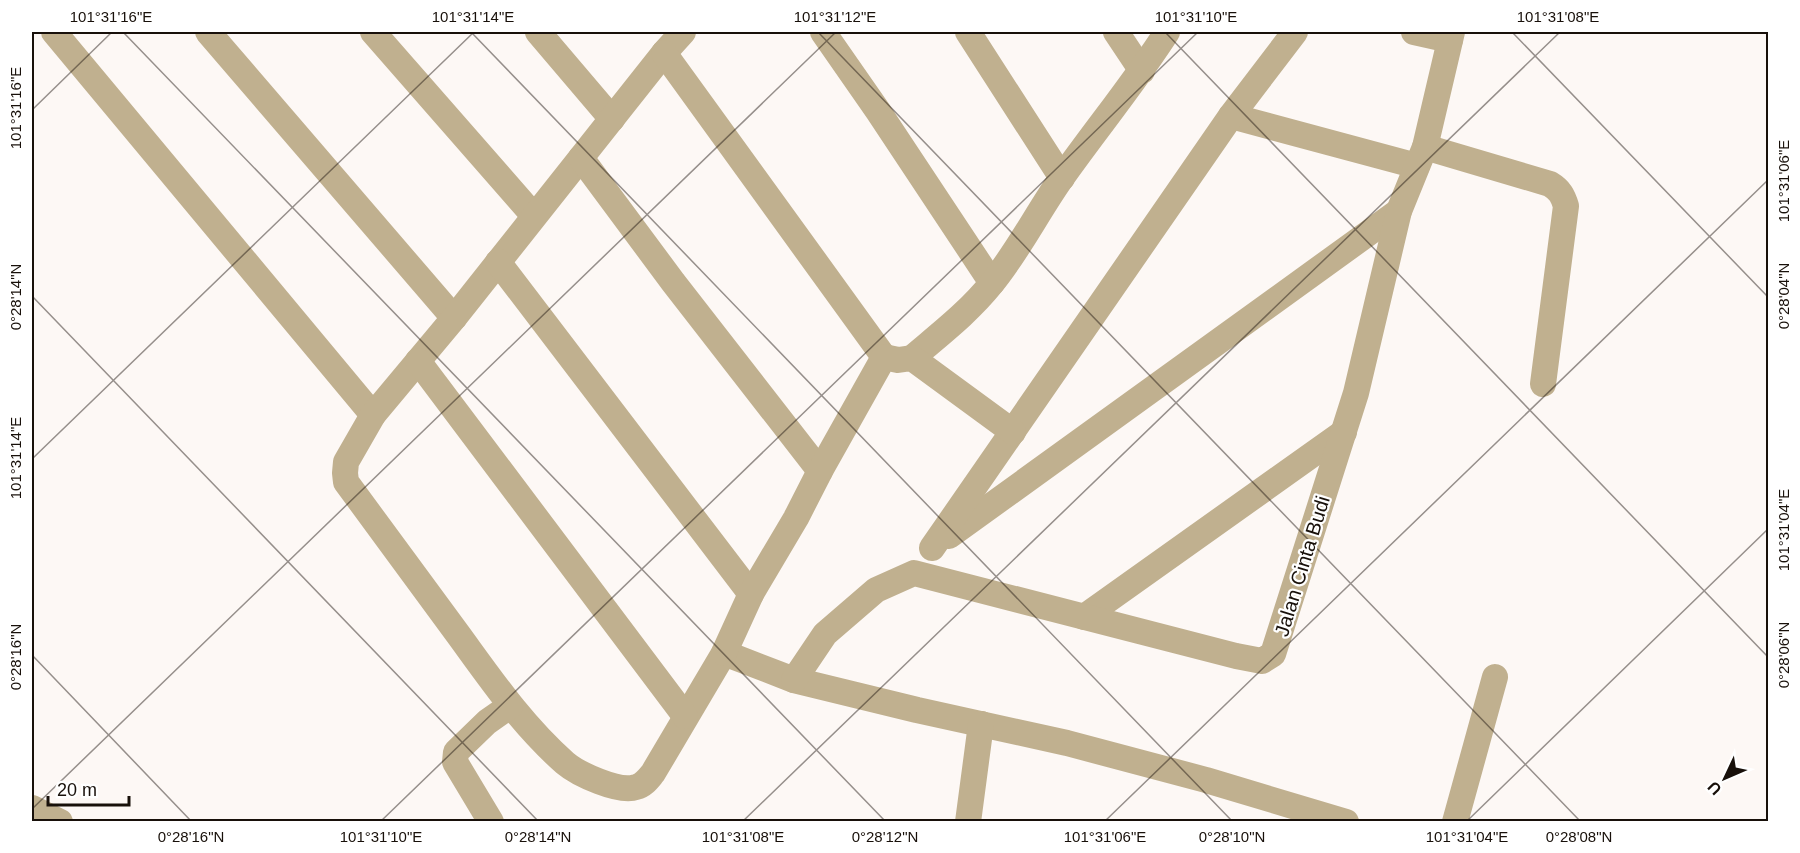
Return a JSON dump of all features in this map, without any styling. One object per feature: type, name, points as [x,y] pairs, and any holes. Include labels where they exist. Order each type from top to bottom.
[{"type":"street","points":[[54,32],[374,415]]},
{"type":"street","points":[[208,32],[454,318]]},
{"type":"street","points":[[373,32],[534,216]]},
{"type":"street","points":[[538,32],[612,118]]},
{"type":"street","points":[[683,32],[374,415],[346,462],[346,482],[510,706],[565,764],[580,773],[621,788],[635,788],[646,782],[724,653],[752,594],[884,357]]},
{"type":"street","points":[[823,32],[992,283]]},
{"type":"street","points":[[968,32],[1062,178]]},
{"type":"street","points":[[1116,32],[1142,71]]},
{"type":"street","points":[[664,53],[884,357],[898,360],[912,358],[959,319],[992,283],[1028,234],[1062,178],[1142,71],[1167,32]]},
{"type":"street","points":[[794,680],[825,634],[876,590],[914,573],[1231,116],[1295,32]]},
{"type":"street","points":[[1414,32],[1451,36]]},
{"type":"street","name":"Jalan Cinta Budi","points":[[914,573],[1236,656],[1262,661],[1268,658],[1276,648],[1356,393],[1399,212],[1421,156],[1451,36]]},
{"type":"street","points":[[1231,116],[1550,184],[1559,190],[1566,206],[1544,384]]},
{"type":"street","points":[[581,158],[673,282],[820,471]]},
{"type":"street","points":[[932,548],[1399,212]]},
{"type":"street","points":[[498,262],[752,594]]},
{"type":"street","points":[[912,358],[1013,432]]},
{"type":"street","points":[[418,361],[685,716]]},
{"type":"street","points":[[1084,617],[1344,432]]},
{"type":"street","points":[[724,653],[794,680],[1067,743],[1206,780],[1346,822]]},
{"type":"street","points":[[1455,822],[1495,677]]},
{"type":"street","points":[[491,822],[458,768],[454,757],[456,752],[487,722],[510,706]]},
{"type":"street","points":[[968,822],[981,724]]},
{"type":"street","points":[[32,808],[60,822]]}]
